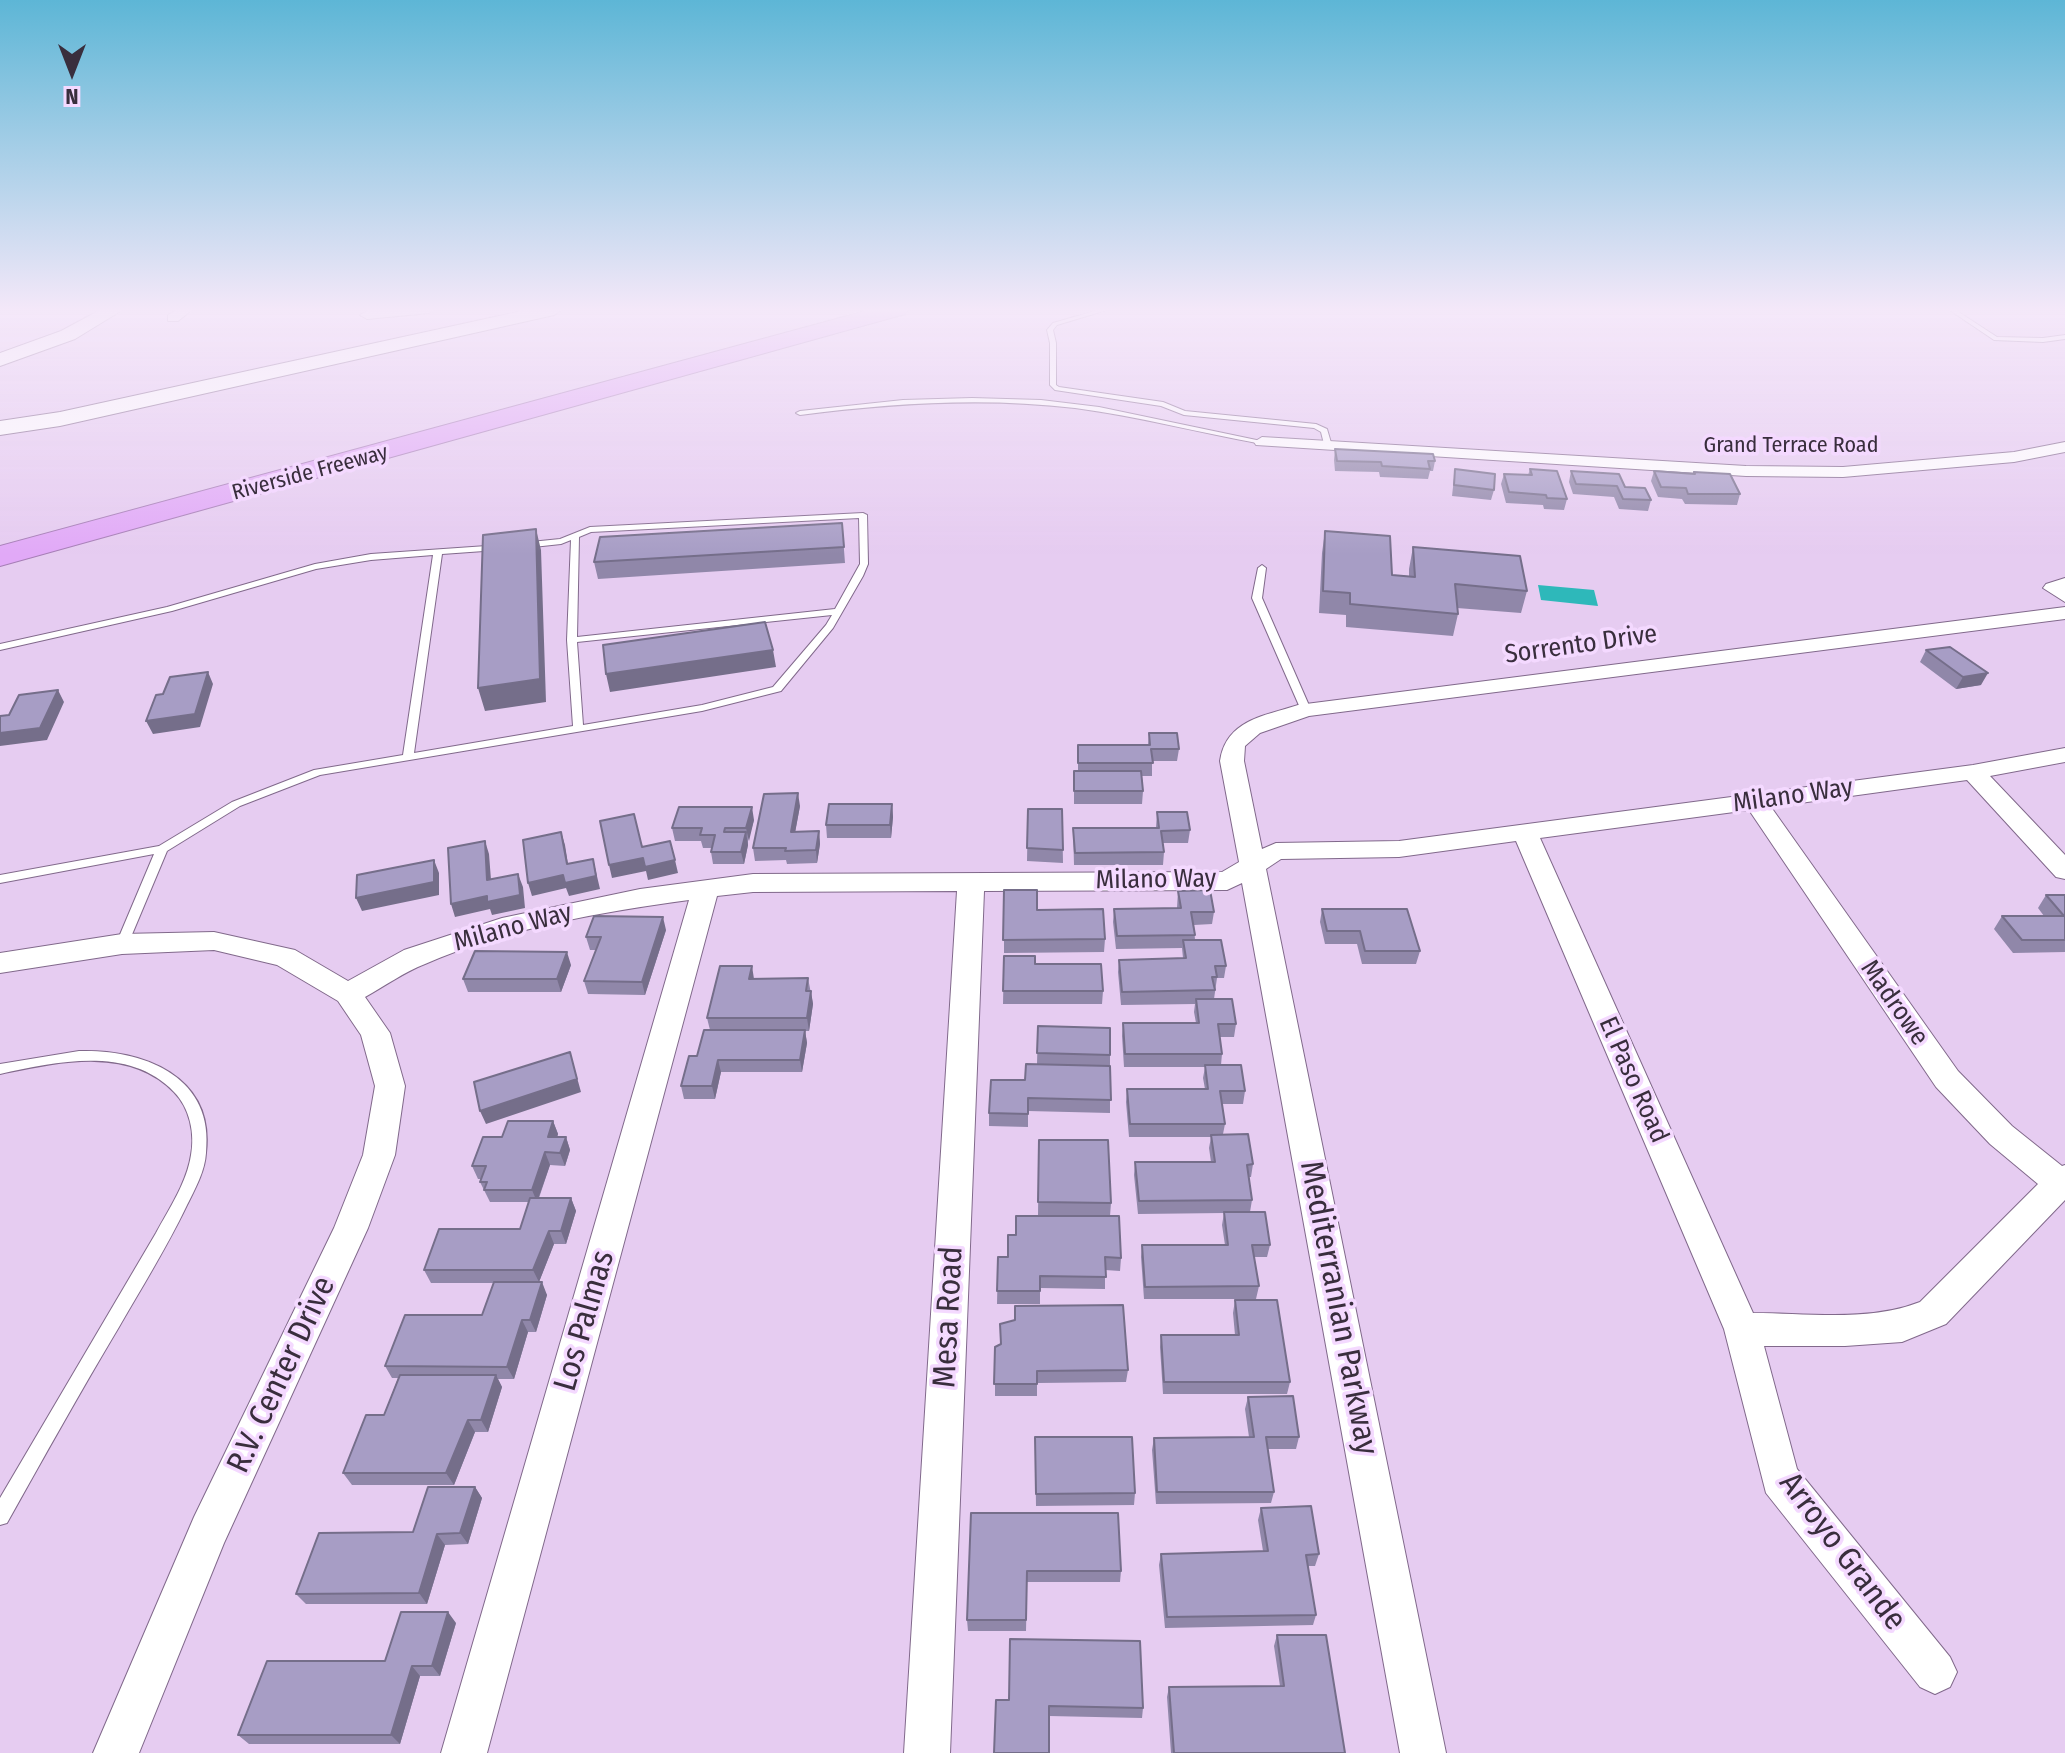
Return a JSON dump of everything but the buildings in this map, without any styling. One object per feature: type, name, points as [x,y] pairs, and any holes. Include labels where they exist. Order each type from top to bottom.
[{"type":"highway","name":"Riverside Freeway","points":[[0,532],[535,391]]},
{"type":"highway","name":"Riverside Freeway","points":[[0,556],[604,391]]},
{"type":"street","points":[[0,428],[60,419],[187,391]]},
{"type":"street","name":"Grand Terrace Road","points":[[1262,442],[1731,471],[1820,473],[2014,457],[2065,447]]},
{"type":"street","points":[[2065,584],[2053,588],[2065,596]]},
{"type":"street","name":"Sorrento Drive","points":[[1253,863],[1232,761],[1234,744],[1252,728],[1306,710],[2065,613]]},
{"type":"street","name":"Milano Way","points":[[348,994],[414,957],[502,927],[640,898],[706,888],[753,883],[1227,881],[1276,851],[1399,849],[1973,772],[2065,755]]},
{"type":"street","points":[[1973,772],[2065,871]]},
{"type":"street","name":"Madrowe","points":[[1755,801],[1947,1079],[2001,1135],[2062,1180]]},
{"type":"street","name":"El Paso Road","points":[[1524,831],[1742,1329]]},
{"type":"street","name":"Mediterranian Parkway","points":[[1253,863],[1423,1753]]},
{"type":"street","name":"Mesa Road","points":[[927,1753],[971,882]]},
{"type":"street","name":"Los Palmas","points":[[464,1753],[706,888]]},
{"type":"street","points":[[0,963],[122,944],[214,941],[285,957],[348,994]]},
{"type":"street","name":"R.V. Center Drive","points":[[116,1753],[208,1531],[351,1228],[379,1155],[390,1086],[375,1033],[348,994]]},
{"type":"street","points":[[1742,1329],[1845,1330],[1902,1326],[1933,1313],[2062,1180]]},
{"type":"street","name":"Arroyo Grande","points":[[1742,1329],[1780,1479],[1935,1672]]},
{"type":"lane","points":[[1070,391],[1163,404],[1184,413],[1316,426],[1324,431],[1328,446]]},
{"type":"lane","name":"Grand Terrace Road","points":[[800,413],[892,402],[1034,402],[1116,413],[1262,442]]},
{"type":"lane","points":[[0,647],[169,609],[315,567],[371,557],[561,541],[590,530],[863,515],[864,564],[837,612],[777,689],[702,708],[318,772],[260,792],[162,849],[0,879]]},
{"type":"lane","points":[[575,536],[572,640],[578,729]]},
{"type":"lane","points":[[408,757],[438,553]]},
{"type":"lane","points":[[1262,568],[1257,598],[1306,710]]},
{"type":"lane","points":[[572,640],[837,612]]},
{"type":"lane","points":[[122,944],[162,849]]},
{"type":"lane","points":[[0,1069],[90,1055],[141,1061],[178,1083],[198,1116],[199,1156],[183,1195],[132,1289],[0,1516]]},
{"type":"shaded area","points":[[1538,585],[1594,590],[1598,606],[1541,600]]}]
